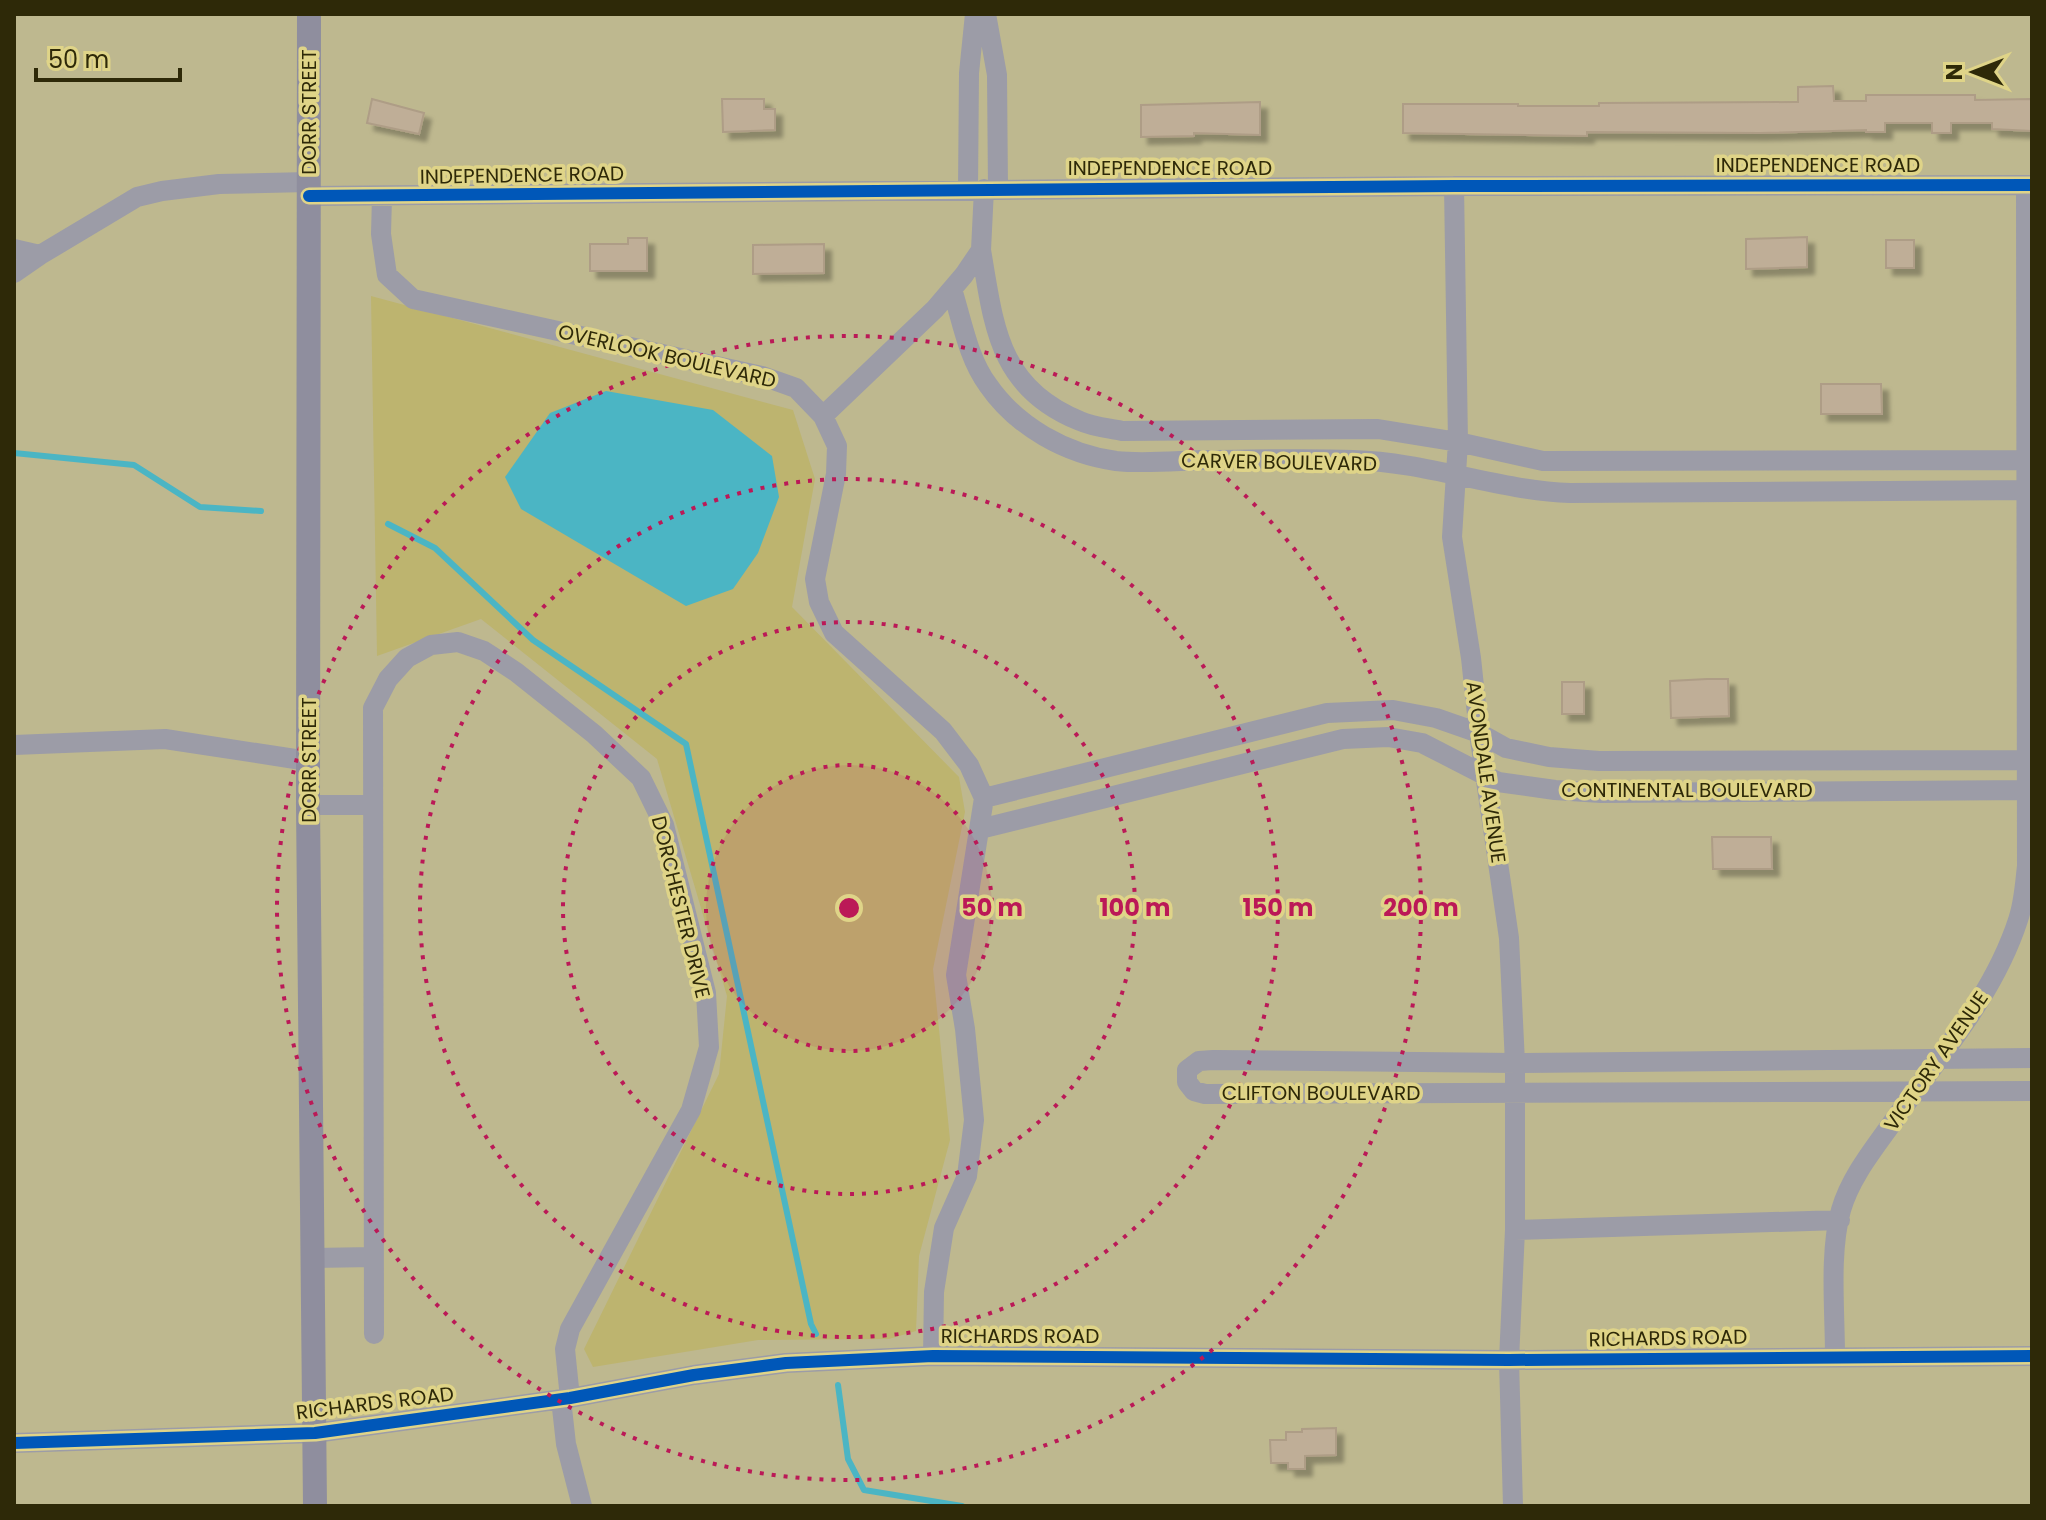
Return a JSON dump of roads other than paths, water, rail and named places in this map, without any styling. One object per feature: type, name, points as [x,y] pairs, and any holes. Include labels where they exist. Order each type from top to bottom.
[{"type":"main road","name":"DORR STREET","points":[[309,14],[308,805],[315,1506]]},
{"type":"street","points":[[975,14],[969,73],[984,189]]},
{"type":"street","points":[[984,189],[997,75],[986,14]]},
{"type":"street","name":"INDEPENDENCE ROAD","points":[[14,273],[137,197],[219,184],[382,197],[984,189],[2029,185]]},
{"type":"street","name":"VICTORY AVENUE","points":[[1835,1356],[1836,1249],[1841,1209],[1858,1172],[1938,1058],[1958,1036],[2001,963],[2019,917],[2027,866],[2030,790],[2029,185]]},
{"type":"street","name":"AVONDALE AVENUE","points":[[1454,186],[1458,442],[1452,537],[1509,938],[1515,1063],[1515,1230],[1509,1360],[1513,1506]]},
{"type":"street","name":"CARVER BOULEVARD","points":[[984,189],[981,250],[994,322],[1012,369],[1043,402],[1081,422],[1122,431],[1378,429],[1458,442],[1543,461],[2030,460]]},
{"type":"street","name":"OVERLOOK BOULEVARD","points":[[382,197],[381,234],[387,275],[413,299],[762,376],[796,388],[823,416],[837,446],[836,474],[815,579],[819,602],[834,633],[943,731],[969,765],[984,798]]},
{"type":"street","points":[[14,249],[40,255]]},
{"type":"street","points":[[823,416],[952,289],[981,250]]},
{"type":"street","name":"CARVER BOULEVARD","points":[[952,289],[972,358],[988,385],[1010,410],[1034,430],[1065,447],[1118,461],[1355,460],[1427,468],[1536,491],[1570,493],[2030,490]]},
{"type":"street","name":"DORCHESTER DRIVE","points":[[374,1334],[373,708],[388,679],[407,658],[431,645],[458,642],[484,651],[516,672],[594,734],[641,778],[664,825],[706,993],[709,1047],[691,1110],[570,1329],[565,1349],[566,1444],[582,1506]]},
{"type":"street","name":"CONTINENTAL BOULEVARD","points":[[984,798],[1327,713],[1393,710],[1436,718],[1479,733],[1506,748],[1549,757],[1599,761],[2029,760]]},
{"type":"street","name":"CONTINENTAL BOULEVARD","points":[[980,829],[1343,739],[1388,737],[1422,743],[1498,782],[1601,793],[2030,790]]},
{"type":"street","points":[[14,745],[165,739],[308,761]]},
{"type":"street","points":[[933,1356],[934,1292],[944,1228],[967,1176],[974,1120],[956,975],[984,798]]},
{"type":"street","points":[[308,805],[372,805]]},
{"type":"street","name":"CLIFTON BOULEVARD","points":[[2032,1058],[1515,1063],[1213,1060],[1199,1061],[1187,1070],[1187,1082],[1194,1091],[1205,1094],[2032,1091]]},
{"type":"street","points":[[1515,1230],[1840,1220]]},
{"type":"street","points":[[313,1258],[373,1257]]},
{"type":"street","name":"RICHARDS ROAD","points":[[14,1443],[315,1433],[565,1399],[694,1375],[786,1363],[933,1356],[1509,1360],[2032,1356]]},
{"type":"water","points":[[606,391],[713,410],[772,456],[779,497],[758,553],[733,589],[686,606],[521,509],[505,477],[550,413]]},
{"type":"waterway","points":[[14,453],[134,465],[200,507],[261,511]]},
{"type":"waterway","points":[[388,524],[435,548],[533,640],[686,744],[811,1324],[816,1334]]},
{"type":"waterway","points":[[838,1385],[848,1459],[864,1490],[962,1506]]}]
